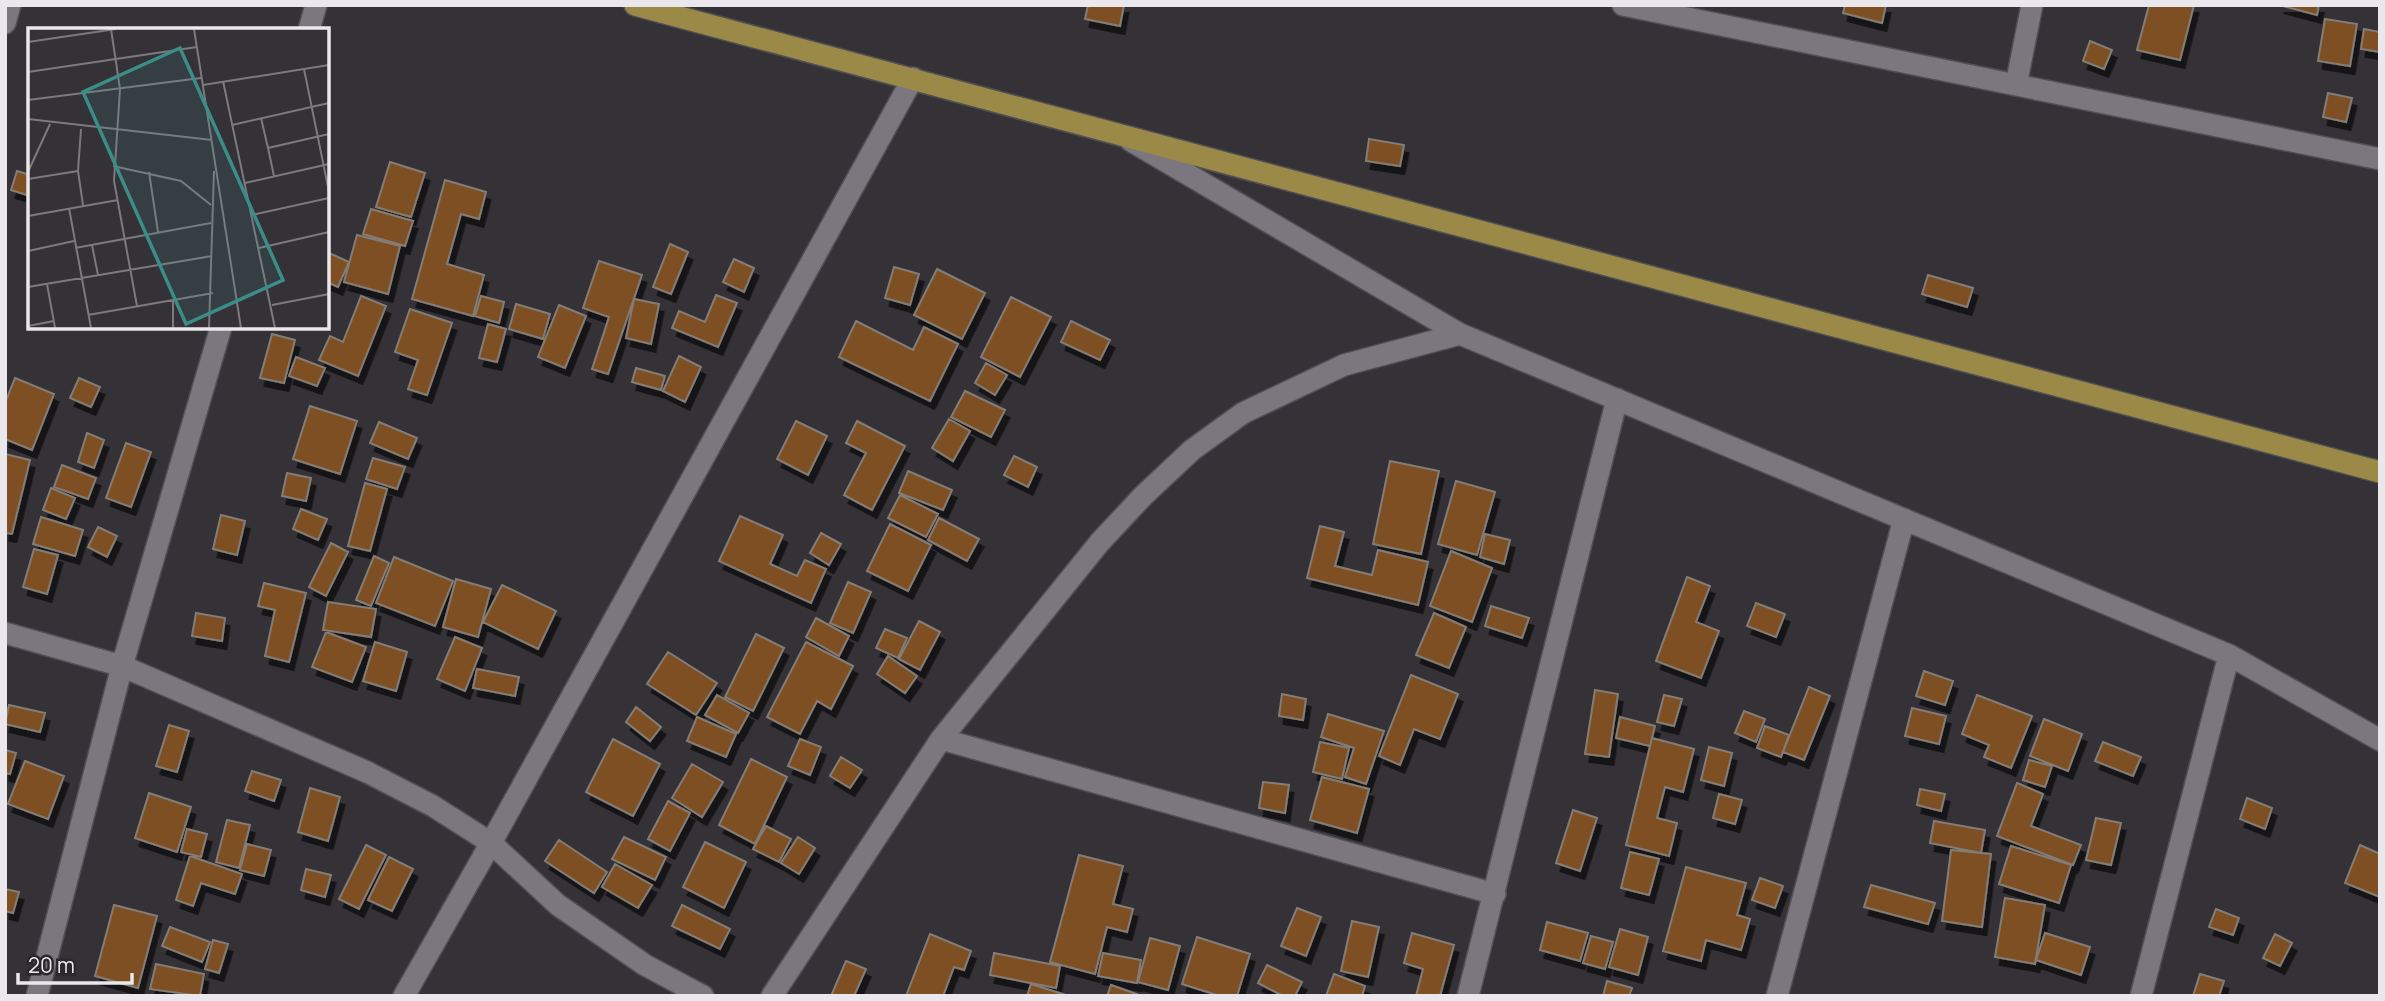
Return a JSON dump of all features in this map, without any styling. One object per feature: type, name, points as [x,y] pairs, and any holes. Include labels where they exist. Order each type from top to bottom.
[{"type":"main road","points":[[635,5],[2380,472]]},
{"type":"street","points":[[5,23],[10,5]]},
{"type":"street","points":[[310,28],[316,5]]},
{"type":"street","points":[[1623,5],[1707,14],[2016,85],[2380,159]]},
{"type":"street","points":[[2016,85],[2032,5]]},
{"type":"street","points":[[404,996],[913,78]]},
{"type":"street","points":[[1119,134],[1460,334],[2229,655],[2380,740]]},
{"type":"street","points":[[37,996],[122,666],[221,329]]},
{"type":"street","points":[[772,996],[941,739],[1100,542],[1192,450],[1243,413],[1344,365],[1460,334]]},
{"type":"street","points":[[1468,996],[1616,399]]},
{"type":"street","points":[[1777,996],[1904,519]]},
{"type":"street","points":[[5,633],[122,666],[367,772],[433,806],[491,843],[558,905],[645,965],[703,996]]},
{"type":"street","points":[[2141,996],[2229,655]]},
{"type":"street","points":[[941,739],[1495,894]]},
{"type":"building","points":[[1088,5],[1124,5],[1120,26],[1085,19]]},
{"type":"building","points":[[1845,5],[1886,5],[1882,23],[1843,13]]},
{"type":"building","points":[[2149,5],[2194,5],[2180,60],[2137,50]]},
{"type":"building","points":[[2279,5],[2319,5],[2317,15]]},
{"type":"building","points":[[2325,19],[2357,24],[2350,66],[2318,61]]},
{"type":"building","points":[[2364,29],[2380,32],[2380,52],[2361,49]]},
{"type":"building","points":[[2090,41],[2112,50],[2104,69],[2083,61]]},
{"type":"building","points":[[2328,93],[2352,98],[2346,122],[2323,117]]},
{"type":"building","points":[[1369,139],[1404,145],[1400,166],[1366,161]]},
{"type":"building","points":[[390,162],[425,173],[411,217],[376,207]]},
{"type":"building","points":[[17,171],[28,174],[28,195],[11,190]]},
{"type":"building","points":[[445,180],[486,192],[479,219],[461,214],[447,264],[484,275],[473,316],[412,299]]},
{"type":"building","points":[[371,209],[413,221],[405,246],[363,234]]},
{"type":"building","points":[[357,235],[400,246],[388,294],[344,282]]},
{"type":"building","points":[[670,244],[688,252],[671,294],[653,287]]},
{"type":"building","points":[[329,253],[349,262],[338,287],[329,283]]},
{"type":"building","points":[[734,259],[754,268],[744,292],[723,282]]},
{"type":"building","points":[[599,261],[642,275],[608,374],[592,369],[609,317],[583,308]]},
{"type":"building","points":[[894,267],[919,274],[910,305],[885,298]]},
{"type":"building","points":[[937,269],[985,293],[962,339],[914,315]]},
{"type":"building","points":[[1928,275],[1973,288],[1967,307],[1922,294]]},
{"type":"building","points":[[716,295],[737,303],[718,347],[672,328],[679,311],[705,322]]},
{"type":"building","points":[[361,296],[386,306],[358,376],[319,360],[330,336],[343,342]]},
{"type":"building","points":[[481,296],[504,302],[499,323],[475,316]]},
{"type":"building","points":[[1011,297],[1051,317],[1020,377],[981,357]]},
{"type":"building","points":[[634,299],[659,304],[651,344],[626,338]]},
{"type":"building","points":[[516,304],[550,314],[543,339],[509,329]]},
{"type":"building","points":[[559,305],[586,316],[565,368],[538,357]]},
{"type":"building","points":[[410,309],[452,323],[427,395],[408,389],[418,360],[395,352]]},
{"type":"building","points":[[856,321],[913,350],[924,327],[958,344],[930,401],[839,357]]},
{"type":"building","points":[[1071,321],[1110,340],[1100,360],[1061,342]]},
{"type":"building","points":[[488,324],[506,329],[497,362],[479,358]]},
{"type":"building","points":[[272,334],[295,340],[284,383],[260,378]]},
{"type":"building","points":[[679,356],[701,367],[685,402],[663,391]]},
{"type":"building","points":[[296,357],[325,368],[317,386],[289,376]]},
{"type":"building","points":[[986,363],[1007,375],[995,395],[975,383]]},
{"type":"building","points":[[636,368],[665,376],[661,390],[632,382]]},
{"type":"building","points":[[15,378],[54,394],[32,450],[5,439],[5,403]]},
{"type":"building","points":[[79,378],[100,387],[91,407],[70,398]]},
{"type":"building","points":[[965,391],[1005,410],[991,437],[951,417]]},
{"type":"building","points":[[310,406],[357,421],[340,474],[293,459]]},
{"type":"building","points":[[949,419],[970,431],[953,461],[932,448]]},
{"type":"building","points":[[796,421],[827,436],[808,475],[777,459]]},
{"type":"building","points":[[857,421],[905,446],[872,510],[844,495],[866,453],[846,443]]},
{"type":"building","points":[[379,422],[417,438],[408,459],[370,443]]},
{"type":"building","points":[[87,433],[104,440],[94,468],[78,462]]},
{"type":"building","points":[[126,443],[151,452],[131,507],[106,498]]},
{"type":"building","points":[[5,454],[30,460],[12,534],[5,533]]},
{"type":"building","points":[[1014,456],[1037,467],[1028,487],[1004,475]]},
{"type":"building","points":[[373,458],[405,467],[397,489],[366,479]]},
{"type":"building","points":[[1390,461],[1439,471],[1421,554],[1373,544]]},
{"type":"building","points":[[62,465],[96,478],[88,499],[54,487]]},
{"type":"building","points":[[908,471],[952,490],[943,510],[899,493]]},
{"type":"building","points":[[287,473],[311,478],[306,501],[282,496]]},
{"type":"building","points":[[1456,481],[1495,492],[1477,555],[1438,544]]},
{"type":"building","points":[[365,483],[387,489],[370,551],[348,546]]},
{"type":"building","points":[[51,488],[75,498],[66,519],[43,510]]},
{"type":"building","points":[[900,495],[938,514],[926,537],[888,518]]},
{"type":"building","points":[[301,509],[327,519],[318,540],[293,529]]},
{"type":"building","points":[[221,515],[245,521],[237,555],[213,549]]},
{"type":"building","points":[[740,516],[783,535],[770,564],[797,576],[805,560],[826,569],[811,603],[719,561]]},
{"type":"building","points":[[41,517],[83,530],[75,556],[33,544]]},
{"type":"building","points":[[939,518],[979,539],[967,561],[928,540]]},
{"type":"building","points":[[890,524],[931,545],[908,591],[867,571]]},
{"type":"building","points":[[1320,526],[1344,532],[1335,566],[1372,575],[1378,550],[1428,562],[1418,605],[1307,578]]},
{"type":"building","points":[[98,527],[117,536],[107,557],[88,547]]},
{"type":"building","points":[[821,533],[841,544],[829,565],[810,553]]},
{"type":"building","points":[[1485,534],[1510,540],[1504,564],[1480,557]]},
{"type":"building","points":[[331,543],[348,552],[326,596],[309,587]]},
{"type":"building","points":[[34,549],[58,555],[47,594],[23,587]]},
{"type":"building","points":[[1451,551],[1492,568],[1472,622],[1430,606]]},
{"type":"building","points":[[374,556],[389,563],[371,606],[356,600]]},
{"type":"building","points":[[394,557],[453,581],[435,626],[376,603]]},
{"type":"building","points":[[1687,577],[1710,586],[1696,622],[1719,631],[1701,678],[1656,661]]},
{"type":"building","points":[[456,579],[491,589],[478,637],[443,627]]},
{"type":"building","points":[[848,582],[871,592],[853,633],[830,623]]},
{"type":"building","points":[[264,583],[306,593],[289,662],[265,656],[275,610],[258,606]]},
{"type":"building","points":[[502,585],[556,611],[538,649],[483,622]]},
{"type":"building","points":[[328,602],[376,609],[371,637],[323,630]]},
{"type":"building","points":[[1756,603],[1785,614],[1776,637],[1747,626]]},
{"type":"building","points":[[1491,606],[1529,618],[1522,638],[1485,626]]},
{"type":"building","points":[[196,613],[225,618],[222,641],[192,636]]},
{"type":"building","points":[[1434,613],[1466,627],[1449,668],[1416,655]]},
{"type":"building","points":[[816,618],[849,636],[839,656],[806,637]]},
{"type":"building","points":[[919,621],[940,632],[920,670],[899,659]]},
{"type":"building","points":[[885,629],[907,638],[898,658],[876,648]]},
{"type":"building","points":[[326,632],[366,647],[352,682],[312,667]]},
{"type":"building","points":[[756,634],[784,648],[753,711],[725,697]]},
{"type":"building","points":[[455,637],[482,648],[465,691],[437,679]]},
{"type":"building","points":[[375,642],[407,652],[396,691],[363,681]]},
{"type":"building","points":[[806,642],[853,666],[831,709],[817,701],[800,734],[767,717]]},
{"type":"building","points":[[668,652],[717,683],[696,715],[647,684]]},
{"type":"building","points":[[888,656],[917,676],[905,693],[877,674]]},
{"type":"building","points":[[477,669],[519,677],[515,696],[473,688]]},
{"type":"building","points":[[1924,671],[1953,681],[1945,705],[1916,696]]},
{"type":"building","points":[[1411,675],[1458,694],[1440,739],[1414,729],[1400,765],[1379,756]]},
{"type":"building","points":[[1809,687],[1830,696],[1804,760],[1783,752]]},
{"type":"building","points":[[1595,690],[1618,694],[1609,757],[1585,754]]},
{"type":"building","points":[[1282,694],[1306,699],[1303,720],[1279,716]]},
{"type":"building","points":[[717,695],[749,713],[738,733],[705,715]]},
{"type":"building","points":[[1664,695],[1682,699],[1674,726],[1657,722]]},
{"type":"building","points":[[1977,695],[2032,716],[2011,768],[1984,757],[1989,745],[1962,734]]},
{"type":"building","points":[[9,705],[45,713],[40,732],[5,724]]},
{"type":"building","points":[[636,707],[661,727],[650,741],[626,722]]},
{"type":"building","points":[[1912,708],[1946,716],[1939,744],[1905,736]]},
{"type":"building","points":[[1744,711],[1765,719],[1756,742],[1735,733]]},
{"type":"building","points":[[1328,714],[1384,731],[1366,784],[1345,777],[1354,748],[1321,737]]},
{"type":"building","points":[[697,717],[736,734],[726,757],[687,741]]},
{"type":"building","points":[[1620,717],[1655,726],[1650,746],[1616,738]]},
{"type":"building","points":[[2044,719],[2082,734],[2068,771],[2030,756]]},
{"type":"building","points":[[169,725],[189,731],[177,772],[156,766]]},
{"type":"building","points":[[1765,726],[1789,735],[1781,757],[1757,748]]},
{"type":"building","points":[[1652,738],[1694,749],[1683,792],[1665,787],[1657,818],[1677,823],[1669,856],[1626,845]]},
{"type":"building","points":[[613,739],[660,764],[633,816],[586,792]]},
{"type":"building","points":[[800,739],[821,747],[810,775],[788,766]]},
{"type":"building","points":[[1320,742],[1349,748],[1342,779],[1313,772]]},
{"type":"building","points":[[2103,742],[2141,757],[2133,776],[2095,761]]},
{"type":"building","points":[[1709,747],[1732,753],[1724,786],[1701,780]]},
{"type":"building","points":[[5,750],[16,753],[10,774],[5,773]]},
{"type":"building","points":[[841,757],[862,770],[850,788],[830,776]]},
{"type":"building","points":[[751,759],[787,777],[755,844],[719,825]]},
{"type":"building","points":[[2029,760],[2052,766],[2045,787],[2023,780]]},
{"type":"building","points":[[25,761],[64,776],[48,819],[8,804]]},
{"type":"building","points":[[692,764],[723,782],[702,817],[672,798]]},
{"type":"building","points":[[252,771],[281,780],[274,801],[245,791]]},
{"type":"building","points":[[1322,777],[1369,789],[1357,833],[1310,820]]},
{"type":"building","points":[[1263,782],[1289,785],[1285,813],[1259,808]]},
{"type":"building","points":[[2017,783],[2043,794],[2031,826],[2081,845],[2073,865],[1997,836]]},
{"type":"building","points":[[310,788],[340,797],[328,841],[298,832]]},
{"type":"building","points":[[1920,789],[1945,794],[1941,811],[1917,805]]},
{"type":"building","points":[[149,793],[191,807],[177,852],[135,838]]},
{"type":"building","points":[[1719,794],[1742,800],[1735,824],[1713,818]]},
{"type":"building","points":[[2247,798],[2272,808],[2265,829],[2240,819]]},
{"type":"building","points":[[668,801],[690,813],[670,851],[648,839]]},
{"type":"building","points":[[1573,810],[1597,818],[1580,871],[1556,863]]},
{"type":"building","points":[[2096,818],[2121,823],[2111,865],[2086,860]]},
{"type":"building","points":[[227,820],[250,825],[239,868],[216,862]]},
{"type":"building","points":[[1934,821],[1985,830],[1981,853],[1930,843]]},
{"type":"building","points":[[766,826],[791,839],[779,862],[753,849]]},
{"type":"building","points":[[187,829],[207,834],[201,857],[181,852]]},
{"type":"building","points":[[624,837],[666,857],[655,880],[612,859]]},
{"type":"building","points":[[798,837],[815,848],[799,874],[781,863]]},
{"type":"building","points":[[559,840],[607,872],[594,893],[545,861]]},
{"type":"building","points":[[705,842],[746,862],[724,908],[683,887]]},
{"type":"building","points":[[247,844],[271,850],[264,876],[240,870]]},
{"type":"building","points":[[366,845],[386,855],[359,909],[339,899]]},
{"type":"building","points":[[2360,845],[2380,854],[2380,897],[2345,883]]},
{"type":"building","points":[[2011,846],[2071,865],[2059,903],[1999,884]]},
{"type":"building","points":[[1951,850],[1991,854],[1982,927],[1942,921]]},
{"type":"building","points":[[1630,852],[1659,859],[1649,895],[1621,888]]},
{"type":"building","points":[[1079,855],[1123,866],[1113,904],[1133,909],[1127,932],[1107,927],[1095,974],[1050,962]]},
{"type":"building","points":[[190,856],[242,874],[235,894],[201,883],[193,906],[176,900]]},
{"type":"building","points":[[389,857],[413,869],[392,911],[368,900]]},
{"type":"building","points":[[615,864],[652,885],[638,908],[602,887]]},
{"type":"building","points":[[1686,867],[1746,883],[1737,915],[1750,919],[1741,950],[1706,940],[1701,961],[1663,951]]},
{"type":"building","points":[[306,869],[331,875],[325,897],[301,890]]},
{"type":"building","points":[[1760,878],[1783,886],[1775,908],[1752,900]]},
{"type":"building","points":[[1871,885],[1935,903],[1928,924],[1864,907]]},
{"type":"building","points":[[5,889],[19,892],[13,913],[5,911]]},
{"type":"building","points":[[2005,898],[2045,905],[2035,964],[1995,957]]},
{"type":"building","points":[[114,905],[157,916],[138,988],[95,976]]},
{"type":"building","points":[[682,905],[730,929],[720,949],[672,926]]},
{"type":"building","points":[[1297,908],[1321,917],[1306,956],[1281,946]]},
{"type":"building","points":[[2216,909],[2239,918],[2233,935],[2209,927]]},
{"type":"building","points":[[1352,921],[1379,927],[1368,977],[1341,971]]},
{"type":"building","points":[[1547,922],[1588,933],[1580,961],[1540,950]]},
{"type":"building","points":[[170,927],[210,942],[202,962],[162,946]]},
{"type":"building","points":[[1620,929],[1648,937],[1638,975],[1609,967]]},
{"type":"building","points":[[1412,933],[1454,945],[1440,996],[1416,996],[1423,969],[1404,963]]},
{"type":"building","points":[[2045,933],[2090,947],[2081,975],[2036,960]]},
{"type":"building","points":[[930,934],[971,951],[964,970],[954,967],[943,996],[906,996]]},
{"type":"building","points":[[2275,934],[2292,943],[2280,966],[2263,958]]},
{"type":"building","points":[[1591,936],[1613,942],[1605,969],[1583,963]]},
{"type":"building","points":[[1197,937],[1250,954],[1237,996],[1220,996],[1182,984]]},
{"type":"building","points":[[1150,938],[1180,946],[1168,990],[1138,982]]},
{"type":"building","points":[[213,940],[228,944],[219,973],[205,969]]},
{"type":"building","points":[[994,953],[1060,966],[1056,988],[990,975]]},
{"type":"building","points":[[1103,953],[1141,960],[1137,983],[1098,976]]},
{"type":"building","points":[[846,961],[866,969],[854,996],[831,996]]},
{"type":"building","points":[[156,964],[204,974],[200,996],[150,989]]},
{"type":"building","points":[[1267,965],[1302,982],[1295,996],[1283,996],[1258,983]]},
{"type":"building","points":[[1334,974],[1365,986],[1362,996],[1326,996]]},
{"type":"building","points":[[2200,974],[2224,981],[2219,996],[2193,996]]},
{"type":"building","points":[[1607,981],[1632,988],[1629,996],[1603,996]]},
{"type":"building","points":[[1031,984],[1069,996],[1027,996]]},
{"type":"building","points":[[1111,985],[1142,996],[1107,996]]}]
